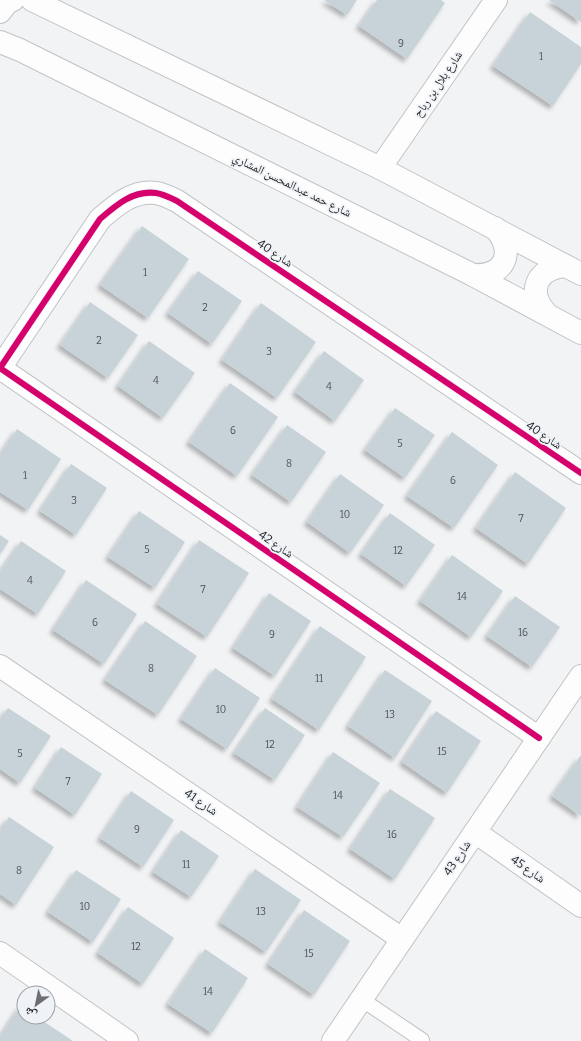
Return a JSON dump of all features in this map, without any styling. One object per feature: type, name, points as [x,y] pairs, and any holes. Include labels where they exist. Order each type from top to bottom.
[{"type":"street","points":[[0,12],[8,2],[13,0]]},
{"type":"street","points":[[32,0],[380,168],[574,270]]},
{"type":"street","name":"شارع بلال بن رباح","points":[[380,168],[496,0]]},
{"type":"street","name":"شارع حمد عبدالمحسن المشاري","points":[[0,42],[28,54],[473,275],[581,333]]},
{"type":"street","name":"شارع 40","points":[[0,368],[100,219],[119,202],[138,194],[156,193],[178,201],[581,473]]},
{"type":"street","points":[[473,275],[485,276],[496,271],[504,261],[506,249],[503,237],[495,228]]},
{"type":"street","points":[[546,313],[539,305],[535,293],[538,282],[544,272],[554,267],[574,270]]},
{"type":"street","name":"شارع 42","points":[[0,368],[539,738]]},
{"type":"street","name":"شارع 41","points":[[0,666],[402,939]]},
{"type":"street","name":"شارع 43","points":[[333,1041],[581,676]]},
{"type":"street","name":"شارع 45","points":[[475,832],[581,906]]},
{"type":"street","points":[[0,953],[127,1041]]},
{"type":"lane","points":[[361,999],[422,1040]]},
{"type":"building","points":[[324,0],[357,0],[347,15]]},
{"type":"building","points":[[377,0],[441,0],[445,3],[407,59],[359,26]]},
{"type":"building","points":[[549,0],[581,0],[581,22]]},
{"type":"building","points":[[530,12],[581,47],[581,64],[553,106],[493,66]]},
{"type":"building","points":[[142,226],[189,259],[148,318],[100,285]]},
{"type":"building","points":[[198,271],[242,301],[212,344],[168,313]]},
{"type":"building","points":[[90,302],[138,335],[108,378],[60,345]]},
{"type":"building","points":[[261,303],[316,342],[277,398],[222,360]]},
{"type":"building","points":[[149,341],[195,373],[163,418],[118,386]]},
{"type":"building","points":[[324,351],[364,380],[335,421],[295,392]]},
{"type":"building","points":[[230,383],[278,417],[237,476],[189,442]]},
{"type":"building","points":[[395,408],[435,435],[405,478],[365,450]]},
{"type":"building","points":[[287,425],[326,452],[291,502],[252,475]]},
{"type":"building","points":[[17,429],[61,459],[28,510],[0,492],[0,455]]},
{"type":"building","points":[[452,432],[498,465],[454,528],[407,496]]},
{"type":"building","points":[[71,464],[107,488],[76,535],[40,511]]},
{"type":"building","points":[[515,472],[566,508],[528,564],[476,528]]},
{"type":"building","points":[[340,474],[384,505],[350,553],[307,522]]},
{"type":"building","points":[[139,511],[185,542],[155,588],[108,557]]},
{"type":"building","points":[[390,513],[435,545],[406,586],[361,554]]},
{"type":"building","points":[[0,535],[9,541],[0,554]]},
{"type":"building","points":[[199,540],[249,573],[207,637],[157,604]]},
{"type":"building","points":[[21,541],[66,571],[38,614],[0,589],[0,572]]},
{"type":"building","points":[[452,555],[503,591],[471,637],[420,601]]},
{"type":"building","points":[[86,580],[137,614],[104,664],[53,630]]},
{"type":"building","points":[[269,593],[311,621],[275,676],[233,648]]},
{"type":"building","points":[[515,596],[560,627],[532,667],[487,636]]},
{"type":"building","points":[[145,621],[197,656],[158,715],[105,680]]},
{"type":"building","points":[[320,626],[366,657],[319,730],[272,699]]},
{"type":"building","points":[[215,668],[260,698],[227,749],[181,719]]},
{"type":"building","points":[[385,670],[432,701],[395,758],[348,726]]},
{"type":"building","points":[[8,708],[51,736],[20,783],[0,769],[0,719]]},
{"type":"building","points":[[265,708],[305,735],[275,780],[234,753]]},
{"type":"building","points":[[436,711],[481,741],[447,793],[402,762]]},
{"type":"building","points":[[61,747],[102,774],[75,815],[35,788]]},
{"type":"building","points":[[333,752],[380,783],[343,837],[297,807]]},
{"type":"building","points":[[581,755],[581,816],[552,796]]},
{"type":"building","points":[[390,789],[435,818],[395,879],[350,849]]},
{"type":"building","points":[[131,791],[174,820],[143,867],[100,838]]},
{"type":"building","points":[[9,817],[54,847],[16,905],[0,894],[0,831]]},
{"type":"building","points":[[181,830],[219,856],[191,897],[153,872]]},
{"type":"building","points":[[255,869],[301,900],[266,952],[220,922]]},
{"type":"building","points":[[76,870],[121,899],[93,942],[48,912]]},
{"type":"building","points":[[128,907],[174,938],[143,984],[98,953]]},
{"type":"building","points":[[304,910],[350,941],[314,995],[268,964]]},
{"type":"building","points":[[205,949],[248,978],[212,1033],[168,1004]]},
{"type":"building","points":[[16,1012],[16,1025],[49,1025],[73,1041],[0,1041],[0,1037]]},
{"type":"cycle path","points":[[0,368],[100,219],[132,196],[156,193],[177,201],[581,473]]},
{"type":"cycle path","points":[[0,368],[539,738]]}]
